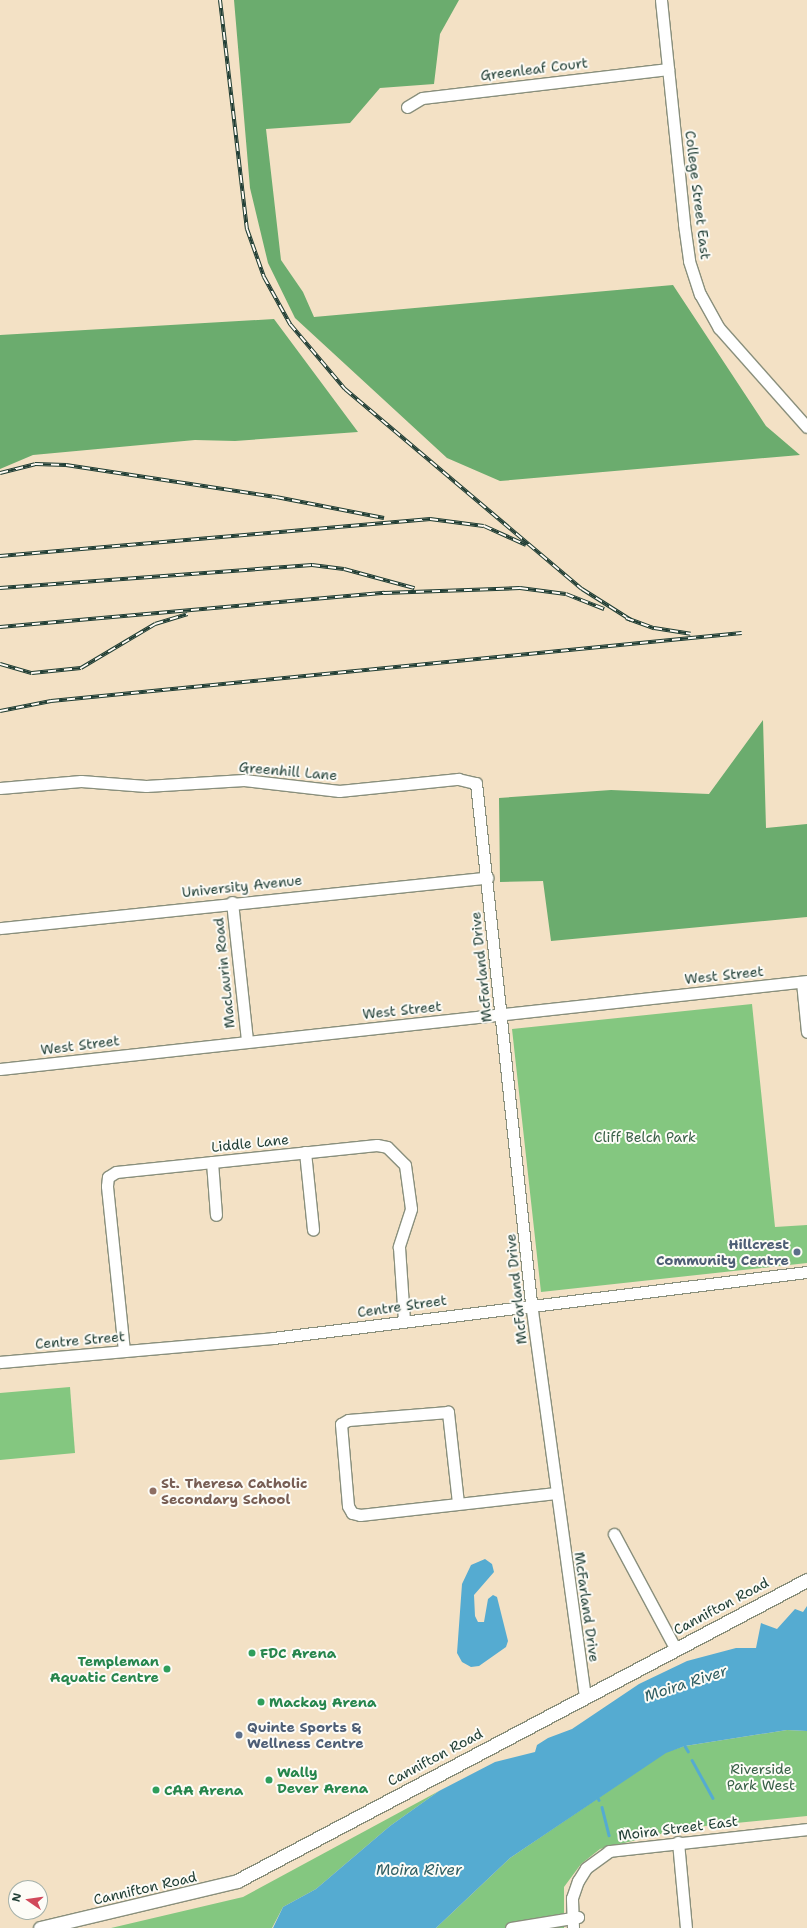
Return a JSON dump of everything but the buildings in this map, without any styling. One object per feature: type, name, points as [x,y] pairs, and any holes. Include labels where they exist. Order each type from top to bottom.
[{"type":"main road","name":"Cannifton Road","points":[[40,1928],[237,1881],[675,1648],[807,1580]]},
{"type":"street","name":"College Street East","points":[[660,0],[689,261],[700,294],[719,328],[807,427]]},
{"type":"street","name":"Greenleaf Court","points":[[406,107],[422,98],[668,69]]},
{"type":"street","name":"Greenhill Lane","points":[[0,788],[81,781],[146,786],[244,780],[339,791],[468,779],[476,783],[480,794],[487,878]]},
{"type":"street","name":"University Avenue","points":[[0,928],[232,902],[487,878]]},
{"type":"street","name":"McFarland Drive","points":[[487,878],[531,1303],[585,1696]]},
{"type":"street","name":"MacLaurin Road","points":[[232,902],[247,1041]]},
{"type":"street","name":"West Street","points":[[0,1069],[247,1041],[805,982]]},
{"type":"street","points":[[805,982],[807,1032]]},
{"type":"street","name":"Liddle Lane","points":[[124,1351],[108,1177],[116,1172],[377,1145],[387,1147],[401,1157],[410,1209],[399,1247],[404,1321]]},
{"type":"street","points":[[305,1152],[313,1230]]},
{"type":"street","points":[[212,1162],[216,1215]]},
{"type":"street","name":"Centre Street","points":[[0,1362],[124,1351],[404,1321],[531,1303],[807,1272]]},
{"type":"street","points":[[458,1503],[448,1412],[441,1410],[348,1420],[341,1424],[348,1506],[352,1513],[458,1503],[556,1493]]},
{"type":"street","points":[[614,1534],[675,1648]]},
{"type":"street","name":"Moira Street East","points":[[511,1928],[575,1923],[575,1894],[586,1868],[597,1858],[623,1847],[807,1829]]},
{"type":"street","points":[[678,1842],[686,1928]]},
{"type":"green space","points":[[234,0],[459,0],[440,34],[434,84],[380,88],[350,123],[266,129],[281,260],[303,292],[314,317],[673,285],[766,426],[800,455],[500,481],[447,458],[295,318],[268,263],[250,188]]},
{"type":"green space","points":[[274,319],[358,432],[235,441],[195,440],[33,455],[0,469],[0,335]]},
{"type":"green space","points":[[763,720],[766,828],[807,824],[807,917],[551,941],[543,881],[500,882],[499,798],[611,790],[709,794]]},
{"type":"green space","name":"Cliff Belch Park","points":[[752,1004],[775,1227],[807,1225],[807,1263],[541,1292],[512,1029]]},
{"type":"green space","points":[[70,1387],[75,1453],[0,1460],[0,1393]]},
{"type":"green space","name":"Riverside Park West","points":[[787,1730],[807,1731],[807,1816],[685,1828],[600,1849],[581,1864],[564,1887],[564,1928],[436,1928],[510,1858],[666,1752],[685,1746]]},
{"type":"green space","points":[[439,1791],[390,1826],[316,1889],[283,1907],[272,1928],[111,1928],[243,1897]]},
{"type":"water","points":[[485,1559],[492,1564],[494,1572],[474,1595],[475,1616],[478,1622],[484,1622],[488,1599],[493,1595],[497,1597],[508,1641],[506,1647],[479,1666],[471,1667],[462,1662],[457,1653],[462,1584],[471,1565]]},
{"type":"water","name":"Moira River","points":[[807,1606],[807,1731],[787,1730],[685,1746],[666,1753],[510,1858],[436,1928],[273,1928],[283,1907],[316,1889],[390,1826],[439,1791],[495,1762],[535,1752],[537,1745],[548,1738],[572,1729],[639,1684],[687,1661],[736,1648],[756,1648],[761,1623],[777,1629],[795,1609],[803,1612]]},
{"type":"waterway","points":[[685,1746],[688,1751]]},
{"type":"waterway","points":[[692,1760],[713,1798]]},
{"type":"waterway","points":[[602,1807],[609,1835]]},
{"type":"railway","points":[[220,0],[247,229],[264,277],[290,324],[345,389],[582,589],[631,620]]},
{"type":"railway","points":[[0,473],[35,464],[66,465],[276,497],[384,518]]},
{"type":"railway","points":[[0,556],[430,519],[484,526],[526,545]]},
{"type":"railway","points":[[0,588],[312,565],[344,569],[414,588]]},
{"type":"railway","points":[[0,627],[384,593],[520,588],[566,594],[604,609]]},
{"type":"railway","points":[[0,664],[32,673],[81,668],[155,624],[188,614]]},
{"type":"railway","points":[[626,618],[654,628],[691,634]]},
{"type":"railway","points":[[0,711],[51,701],[742,633]]},
{"type":"place","name":"Hillcrest Community Centre","points":[[797,1252]]},
{"type":"place","name":"St. Theresa Catholic Secondary School","points":[[153,1491]]},
{"type":"place","name":"FDC Arena","points":[[252,1653]]},
{"type":"place","name":"Templeman Aquatic Centre","points":[[167,1669]]},
{"type":"place","name":"Mackay Arena","points":[[261,1702]]},
{"type":"place","name":"Quinte Sports & Wellness Centre","points":[[239,1735]]},
{"type":"place","name":"Wally Dever Arena","points":[[269,1780]]},
{"type":"place","name":"CAA Arena","points":[[156,1790]]}]
